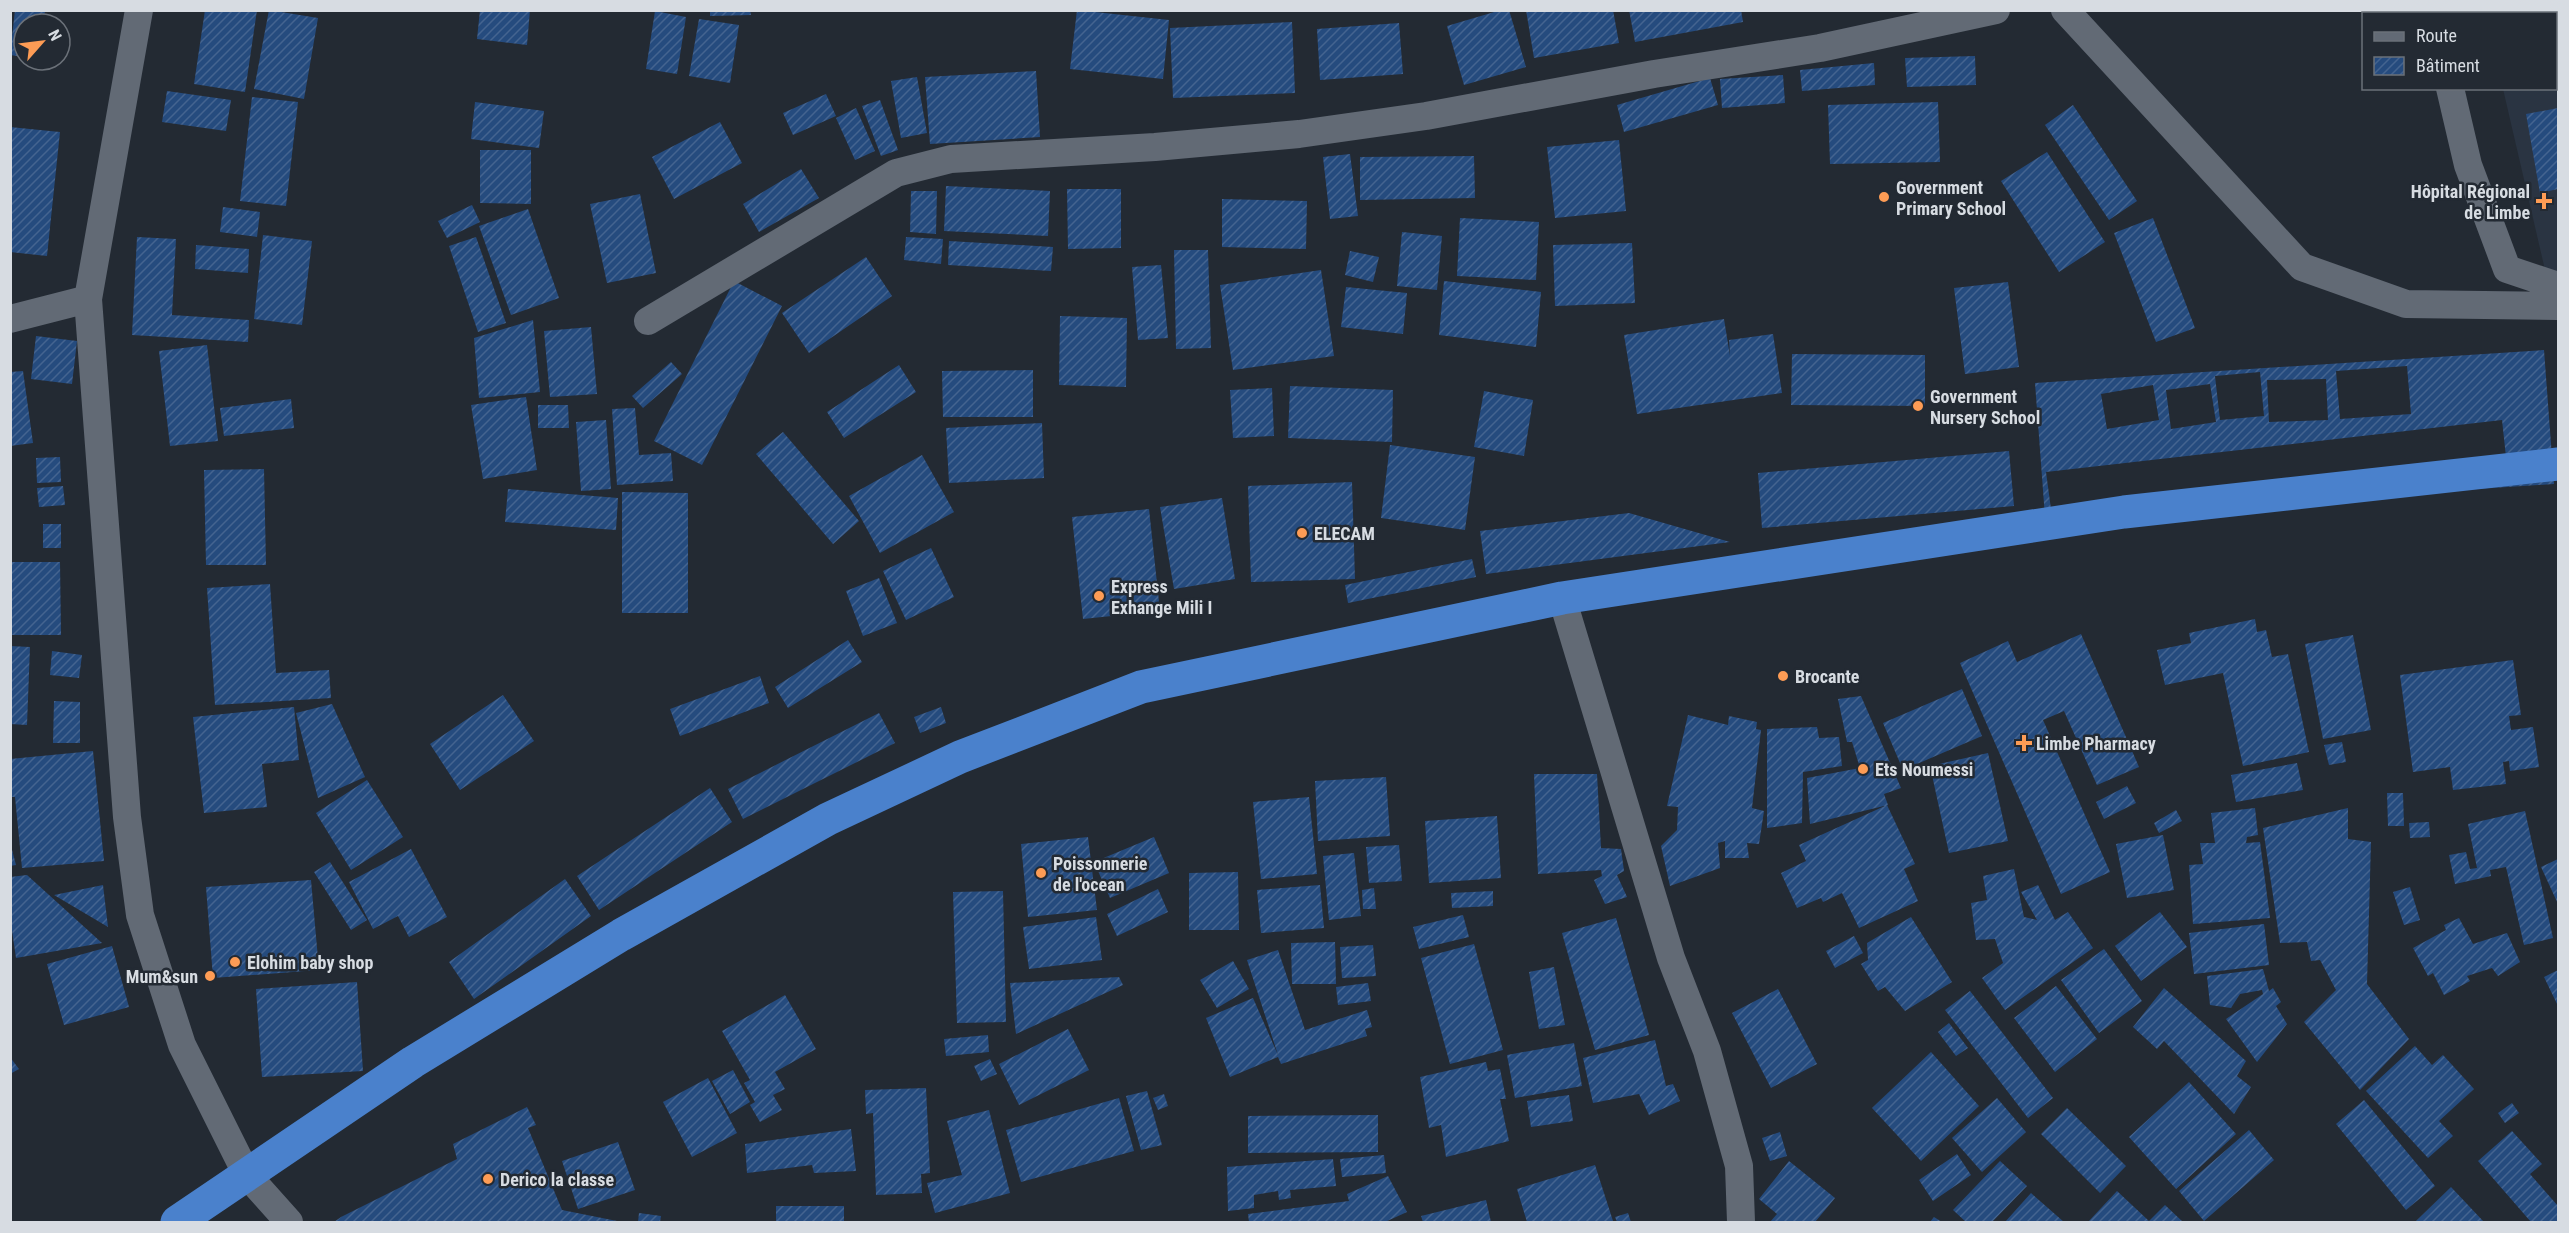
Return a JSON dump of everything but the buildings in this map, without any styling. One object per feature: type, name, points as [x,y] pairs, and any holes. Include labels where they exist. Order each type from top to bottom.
[{"type":"highway","points":[[177,1222],[413,1062],[621,935],[828,819],[960,757],[1141,687],[1562,598],[2124,512],[2559,465]]},
{"type":"street","points":[[139,10],[87,299],[127,817],[140,915],[182,1045],[247,1175],[289,1222]]},
{"type":"street","points":[[648,321],[896,173],[951,159],[1155,147],[1310,132],[1460,110],[1654,74],[1820,48],[1996,10]]},
{"type":"street","points":[[2065,10],[2302,267],[2406,304],[2559,306]]},
{"type":"street","points":[[2450,90],[2468,165],[2507,269],[2559,286]]},
{"type":"street","points":[[10,319],[87,299]]},
{"type":"street","points":[[1562,598],[1671,958],[1707,1051],[1739,1166],[1741,1222]]},
{"type":"shaded area","name":"Hôpital Régional de Limbe","points":[[2558,11],[2558,313],[2555,313],[2503,90],[2557,90],[2557,12],[2485,12]]},
{"type":"place","name":"Government Primary School","points":[[1884,197]]},
{"type":"place","name":"Hôpital Régional de Limbe","points":[[2544,201]]},
{"type":"place","name":"Government Nursery School","points":[[1918,406]]},
{"type":"place","name":"ELECAM","points":[[1302,533]]},
{"type":"place","name":"Express Exhange Mili I","points":[[1099,596]]},
{"type":"place","name":"Brocante","points":[[1783,676]]},
{"type":"place","name":"Limbe Pharmacy","points":[[2024,743]]},
{"type":"place","name":"Ets Noumessi","points":[[1863,769]]},
{"type":"place","name":"Poissonnerie de l'ocean","points":[[1041,873]]},
{"type":"place","name":"Elohim baby shop","points":[[235,962]]},
{"type":"place","name":"Mum&sun","points":[[210,976]]},
{"type":"place","name":"Derico la classe","points":[[488,1179]]}]
